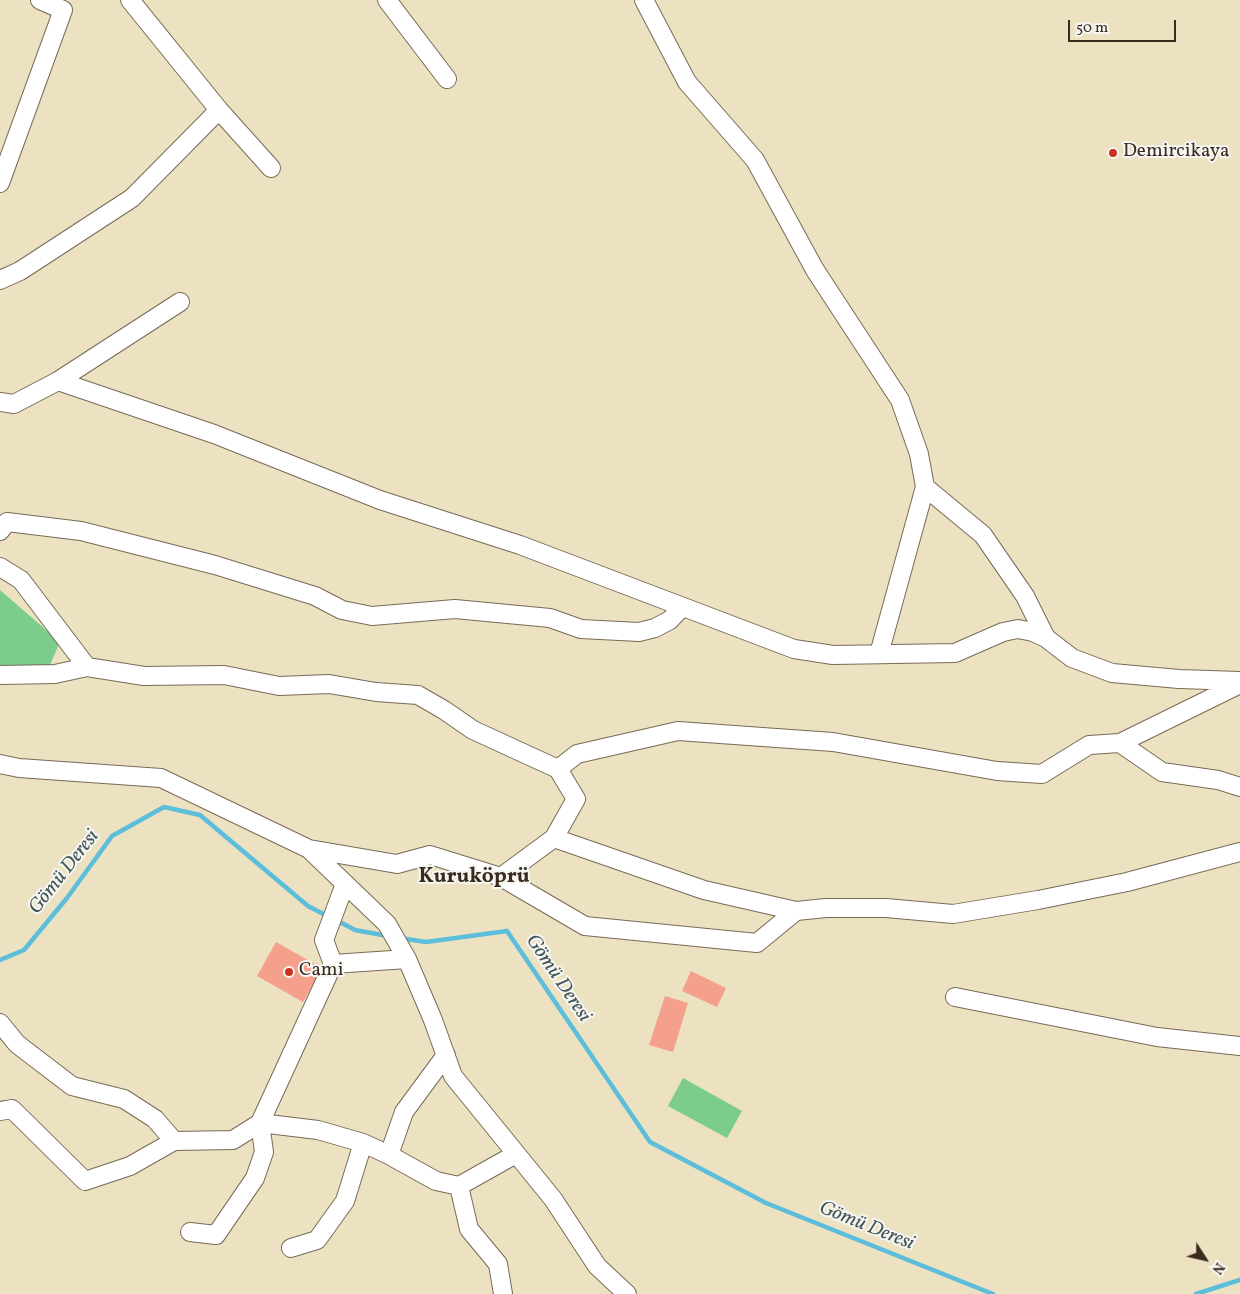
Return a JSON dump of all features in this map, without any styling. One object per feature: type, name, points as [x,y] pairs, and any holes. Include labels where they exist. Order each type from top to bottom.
[{"type":"street","points":[[0,183],[64,5],[40,0]]},
{"type":"street","points":[[130,0],[219,110],[271,168]]},
{"type":"street","points":[[387,0],[447,78]]},
{"type":"street","points":[[648,3],[687,82],[755,160],[815,270],[900,400],[919,454],[925,487],[878,654]]},
{"type":"street","points":[[0,280],[20,271],[132,198],[219,110]]},
{"type":"street","points":[[0,402],[14,404],[58,381],[180,302]]},
{"type":"street","points":[[58,381],[214,434],[380,500],[520,545],[794,648],[833,654],[955,653],[1003,632],[1018,629],[1033,632],[1046,638],[1072,658],[1112,673],[1240,682]]},
{"type":"street","points":[[925,487],[983,535],[1025,596],[1046,638]]},
{"type":"street","points":[[0,532],[7,522],[81,531],[215,565],[315,596],[342,610],[372,616],[455,609],[550,618],[581,629],[639,632],[656,628],[670,620],[682,607]]},
{"type":"street","points":[[0,567],[21,580],[87,667]]},
{"type":"street","points":[[0,675],[55,674],[87,667],[144,676],[224,675],[280,686],[329,684],[376,692],[418,695],[474,730],[558,769],[576,799],[554,838],[501,878]]},
{"type":"street","points":[[558,769],[577,754],[678,732],[833,742],[997,771],[1042,774],[1089,745],[1120,743],[1240,682]]},
{"type":"street","points":[[1120,743],[1162,772],[1218,780],[1240,787]]},
{"type":"street","points":[[0,764],[18,768],[161,778],[309,849],[398,864],[430,855],[501,878],[585,926],[757,943],[796,911]]},
{"type":"street","points":[[554,838],[704,890],[796,911],[826,908],[886,908],[953,914],[1038,900],[1128,882],[1240,852]]},
{"type":"street","points":[[309,849],[387,924],[407,960],[453,1076],[553,1199],[597,1266],[627,1294]]},
{"type":"street","points":[[190,1232],[216,1235],[255,1178],[264,1152],[260,1123],[333,964],[324,940],[345,884]]},
{"type":"street","points":[[333,964],[407,960]]},
{"type":"street","points":[[955,997],[1157,1037],[1240,1046]]},
{"type":"street","points":[[0,1023],[17,1044],[72,1086],[124,1099],[155,1119],[174,1141]]},
{"type":"street","points":[[389,1155],[404,1112],[446,1055]]},
{"type":"street","points":[[0,1111],[12,1109],[85,1181],[130,1166],[174,1141],[233,1140],[260,1123],[318,1130],[363,1143],[389,1155],[436,1182],[459,1186],[516,1154]]},
{"type":"street","points":[[291,1248],[317,1240],[345,1201],[363,1143]]},
{"type":"street","points":[[459,1186],[469,1229],[498,1264],[503,1294]]},
{"type":"green space","points":[[0,590],[60,642],[49,667],[0,668]]},
{"type":"green space","points":[[683,1078],[742,1111],[727,1138],[668,1106]]},
{"type":"building","name":"Cami","points":[[276,942],[322,968],[303,1002],[257,976]]},
{"type":"building","points":[[691,971],[726,988],[717,1007],[682,991]]},
{"type":"building","points":[[665,996],[688,1003],[673,1052],[649,1045]]},
{"type":"waterway","name":"Gömü Deresi","points":[[0,960],[24,950],[67,898],[112,836],[164,807],[200,815],[308,906],[329,917]]},
{"type":"waterway","name":"Gömü Deresi","points":[[336,920],[355,930],[388,936]]},
{"type":"waterway","name":"Gömü Deresi","points":[[400,938],[426,942],[507,931],[650,1142],[766,1203],[993,1294]]},
{"type":"waterway","name":"Gömü Deresi","points":[[1196,1294],[1240,1280]]},
{"type":"place","name":"Demircikaya","points":[[1113,153]]},
{"type":"place","name":"Cami","points":[[289,972]]},
{"type":"district","name":"Kuruköprü","points":[[474,878]]}]
